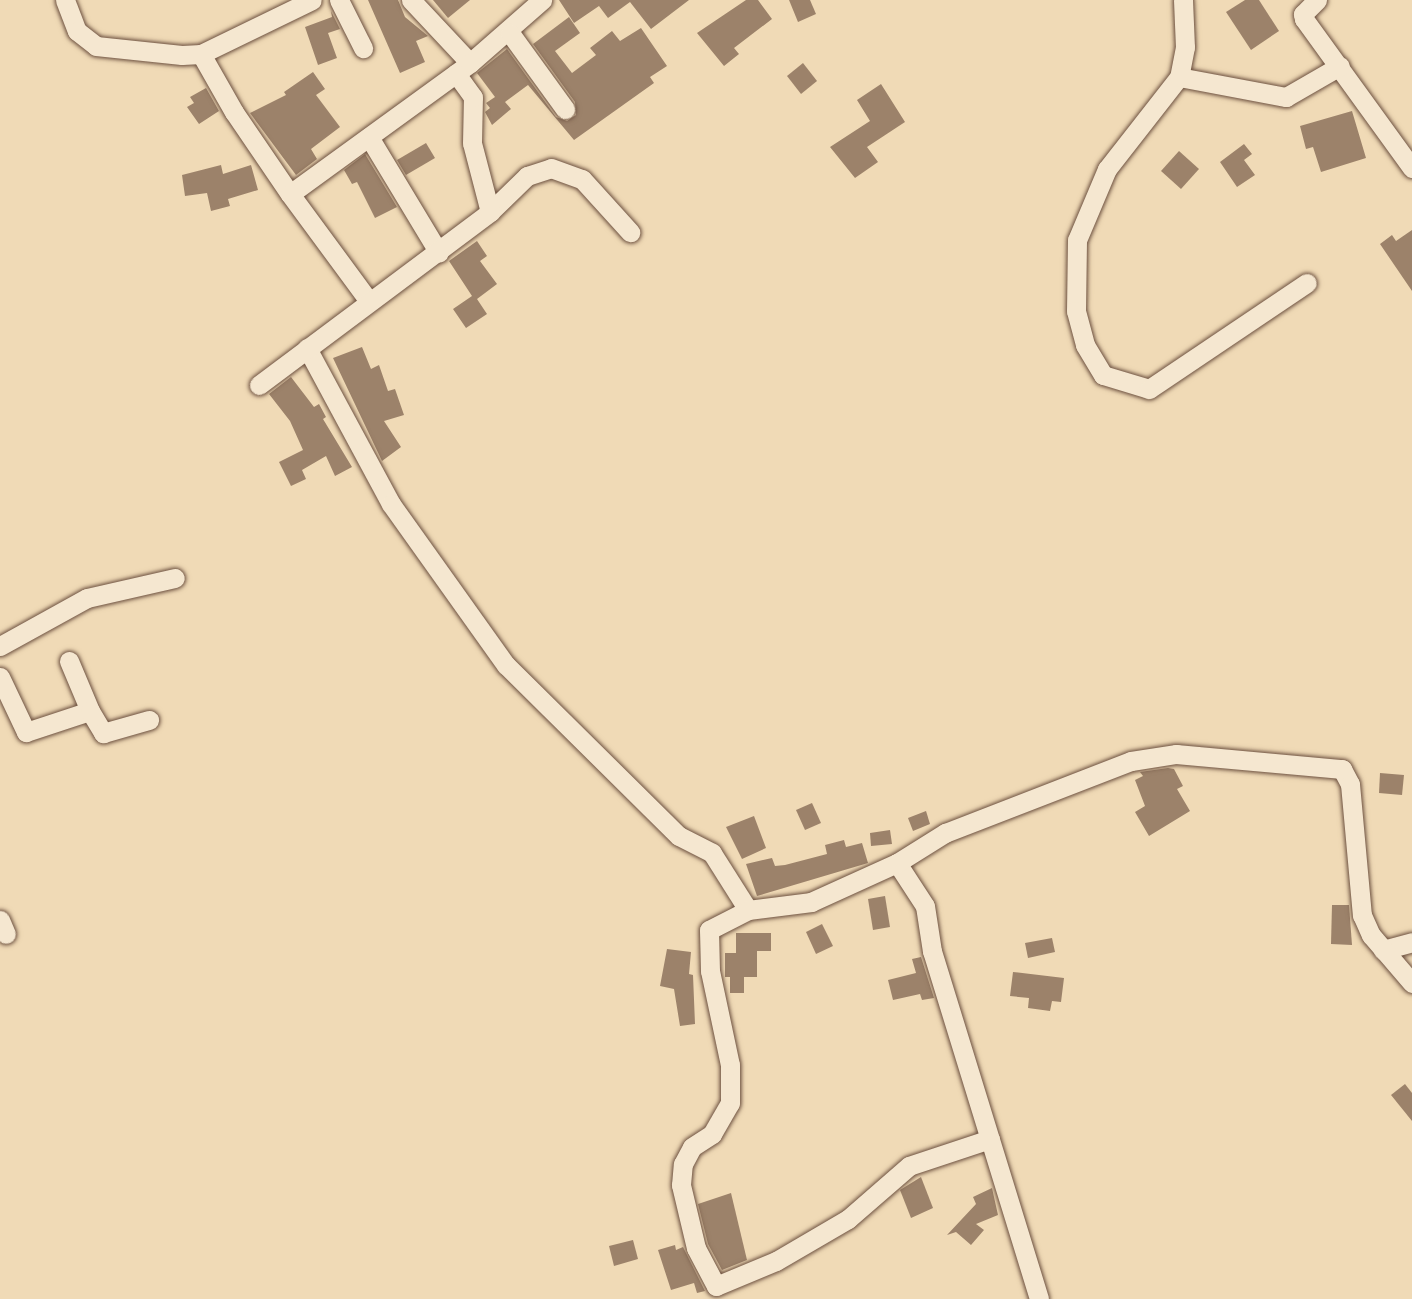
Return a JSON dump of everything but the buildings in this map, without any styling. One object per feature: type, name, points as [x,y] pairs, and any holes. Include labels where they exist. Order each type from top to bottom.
[{"type":"street","points":[[65,0],[77,31],[96,46],[201,54],[312,0]]},
{"type":"street","points":[[339,0],[363,48]]},
{"type":"street","points":[[411,0],[463,68],[473,97],[472,143],[490,212]]},
{"type":"street","points":[[290,194],[510,33],[542,0]]},
{"type":"street","points":[[1183,0],[1185,47],[1180,76],[1107,169],[1077,240],[1076,311],[1091,356],[1103,375],[1122,384],[1155,388],[1307,283]]},
{"type":"street","points":[[1317,0],[1303,13],[1304,19],[1412,168]]},
{"type":"street","points":[[510,33],[565,109]]},
{"type":"street","points":[[201,54],[234,113],[369,301]]},
{"type":"street","points":[[1180,76],[1286,97],[1340,66]]},
{"type":"street","points":[[369,137],[439,253]]},
{"type":"street","points":[[259,385],[369,301],[439,253],[490,212],[527,176],[551,168],[582,179],[630,232]]},
{"type":"street","points":[[307,348],[391,504],[506,664],[679,836],[712,853],[748,909]]},
{"type":"street","points":[[0,646],[87,598],[175,578]]},
{"type":"street","points":[[69,661],[90,711],[103,733],[149,720]]},
{"type":"street","points":[[0,677],[26,732],[90,711]]},
{"type":"street","points":[[990,1139],[909,1166],[848,1219],[776,1261],[720,1287],[713,1284],[685,1210],[683,1164],[692,1147],[712,1134],[730,1103],[730,1065],[710,971],[709,930],[748,909],[811,902],[897,863],[945,833],[1156,755],[1338,767],[1350,783],[1362,915],[1383,950],[1412,983]]},
{"type":"street","points":[[897,863],[925,906],[932,951],[1039,1299]]},
{"type":"street","points":[[1383,950],[1412,942]]}]
